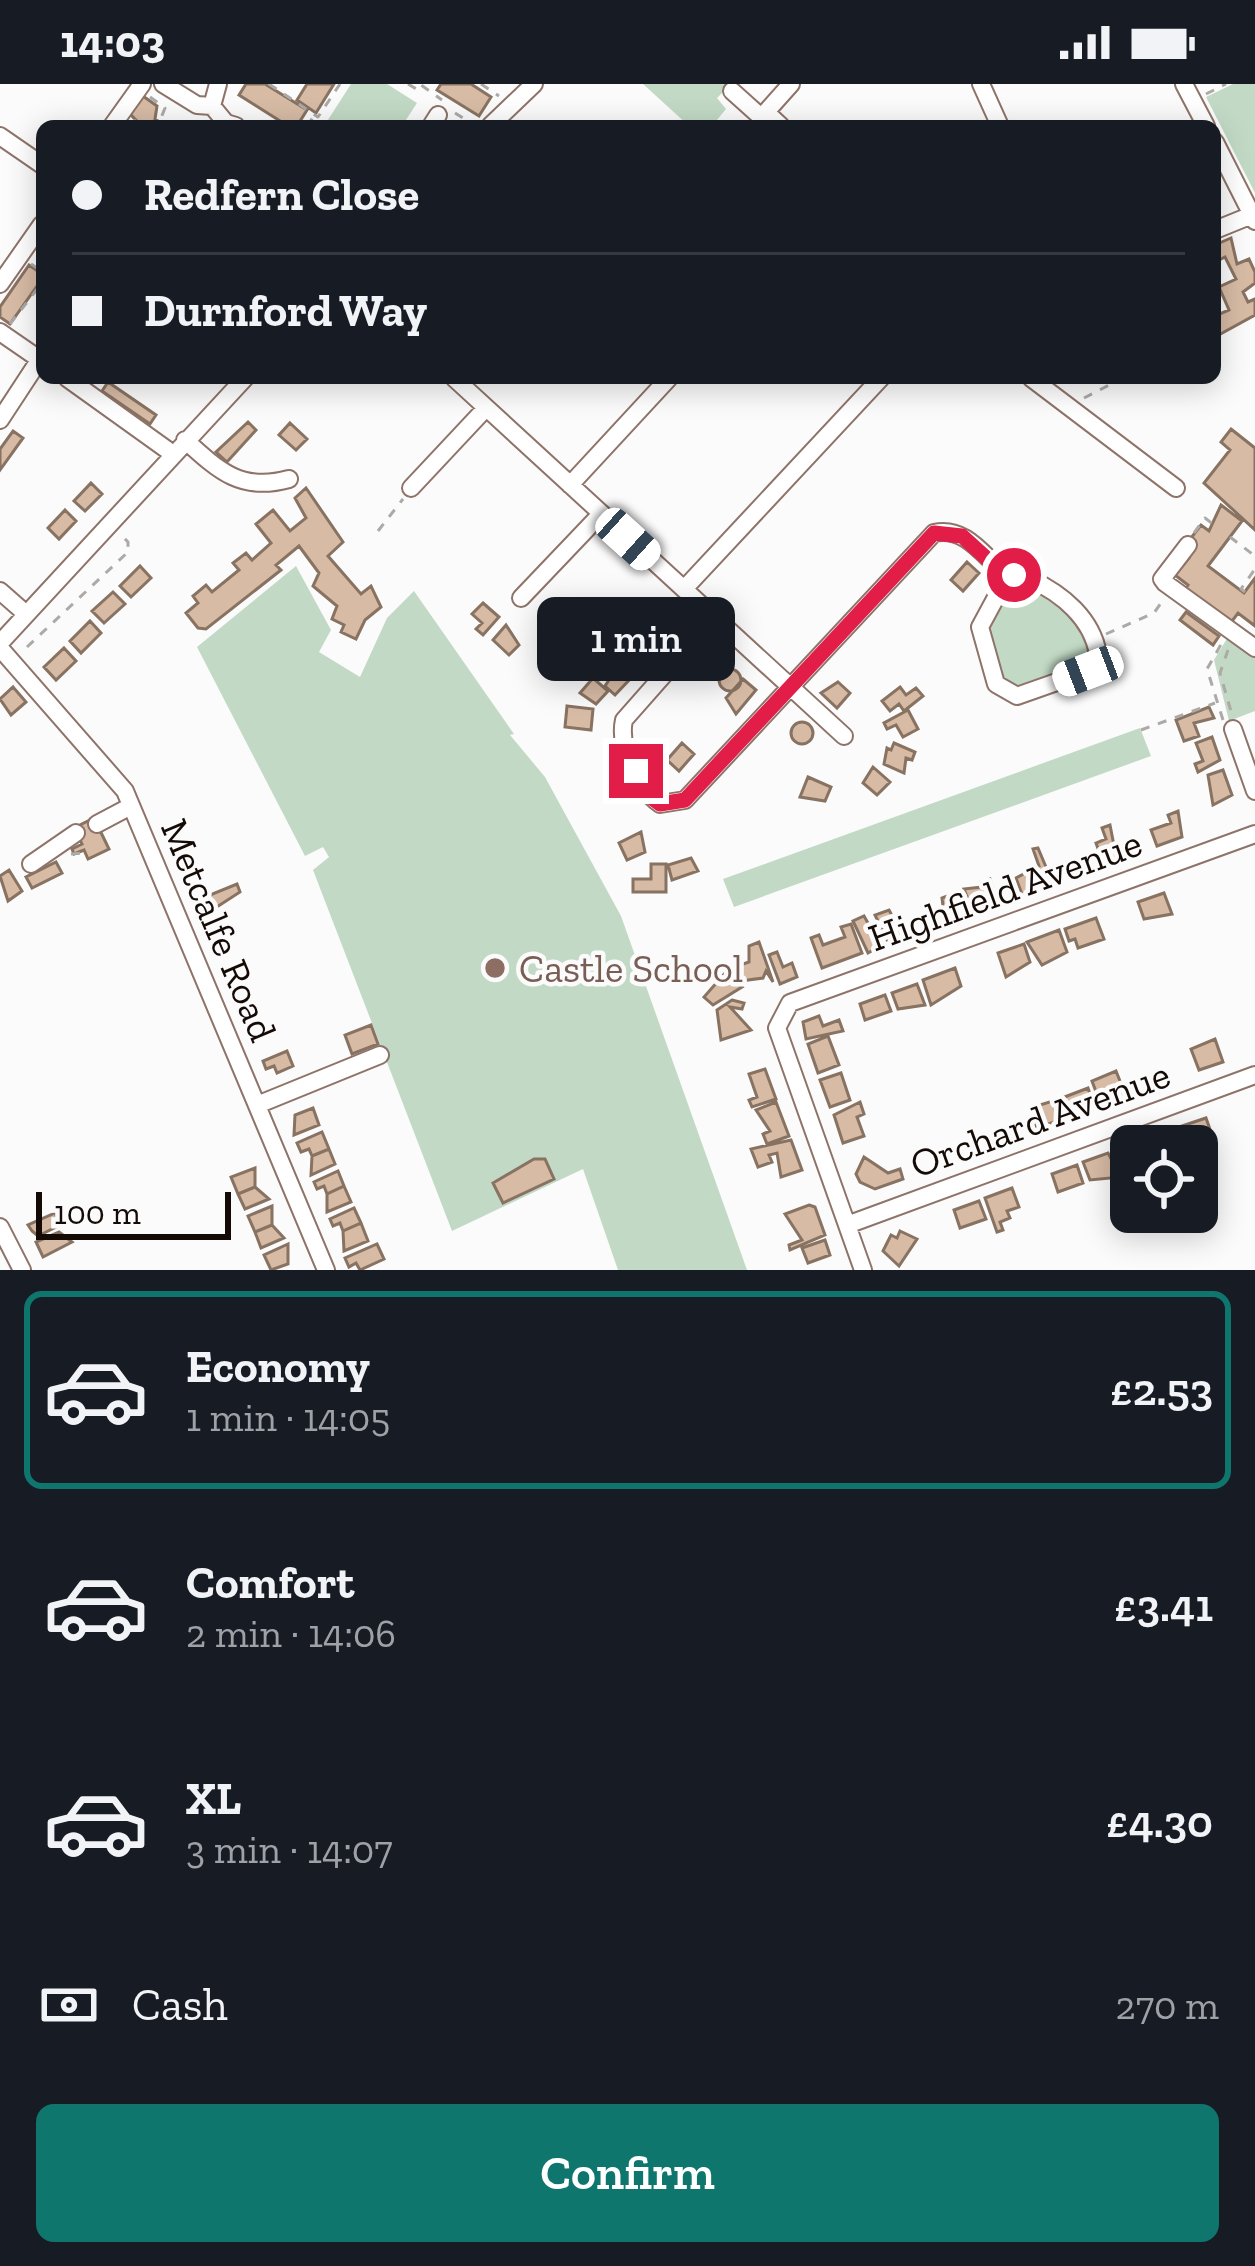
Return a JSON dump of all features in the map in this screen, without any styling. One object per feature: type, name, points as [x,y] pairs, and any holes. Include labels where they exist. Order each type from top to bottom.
[{"type":"street","points":[[164,84],[197,105],[212,106],[225,120]]},
{"type":"street","points":[[212,106],[218,84]]},
{"type":"street","points":[[509,112],[534,84]]},
{"type":"street","points":[[732,92],[761,117],[791,84]]},
{"type":"street","points":[[981,84],[997,120]]},
{"type":"street","points":[[1184,84],[1203,120]]},
{"type":"street","points":[[116,120],[140,87]]},
{"type":"street","points":[[766,112],[775,120]]},
{"type":"street","points":[[0,136],[36,161]]},
{"type":"street","points":[[1221,154],[1254,218],[1221,228]]},
{"type":"street","points":[[0,284],[36,233]]},
{"type":"street","points":[[1,333],[36,357]]},
{"type":"street","points":[[0,420],[36,367]]},
{"type":"street","points":[[77,384],[245,482],[261,487],[290,479]]},
{"type":"street","points":[[0,645],[239,384]]},
{"type":"street","points":[[462,384],[844,736]]},
{"type":"street","points":[[570,485],[663,384]]},
{"type":"street","points":[[684,589],[875,384]]},
{"type":"street","points":[[1039,384],[1176,488]]},
{"type":"street","points":[[411,488],[486,408]]},
{"type":"street","points":[[521,598],[601,514]]},
{"type":"street","points":[[714,618],[624,720],[625,748],[648,795],[671,806],[685,800],[934,533],[962,536],[1007,577],[1034,581],[1084,617],[1098,654],[1088,671],[1025,695],[1002,691],[980,627],[1007,577]]},
{"type":"street","points":[[1187,544],[1162,579],[1255,647]]},
{"type":"street","points":[[0,591],[25,613]]},
{"type":"street","name":"Metcalfe Road","points":[[0,645],[108,767],[131,806],[326,1270]]},
{"type":"street","points":[[1233,729],[1255,791]]},
{"type":"street","points":[[97,824],[131,806]]},
{"type":"street","points":[[31,864],[76,833]]},
{"type":"street","name":"Highfield Avenue","points":[[847,1225],[777,1028],[790,1003],[1255,834]]},
{"type":"street","points":[[256,1105],[380,1055]]},
{"type":"street","name":"Orchard Avenue","points":[[847,1225],[1255,1075]]},
{"type":"street","points":[[847,1225],[863,1270]]},
{"type":"street","points":[[0,1227],[22,1270]]},
{"type":"path","points":[[269,84],[318,116],[340,84]]},
{"type":"path","points":[[481,84],[509,112]]},
{"type":"path","points":[[1204,94],[1224,85]]},
{"type":"path","points":[[140,87],[165,108],[163,120]]},
{"type":"path","points":[[311,120],[315,114]]},
{"type":"path","points":[[1,333],[36,290]]},
{"type":"path","points":[[1102,384],[1104,388]]},
{"type":"path","points":[[1083,399],[1112,384]]},
{"type":"path","points":[[378,531],[411,488]]},
{"type":"path","points":[[1204,518],[1214,525]]},
{"type":"path","points":[[27,647],[128,552],[128,542],[116,530]]},
{"type":"path","points":[[1230,537],[1255,556]]},
{"type":"path","points":[[1244,592],[1241,589],[1255,569]]},
{"type":"path","points":[[1095,638],[1154,613],[1162,579]]},
{"type":"path","points":[[1231,633],[1207,669],[1222,720],[1233,729]]},
{"type":"path","points":[[1231,633],[1220,674],[1233,729]]},
{"type":"path","points":[[1141,730],[1216,702]]},
{"type":"green space","points":[[351,84],[387,84],[417,103],[406,120],[328,120]]},
{"type":"green space","points":[[643,84],[731,84],[717,98],[726,109],[717,120],[682,120]]},
{"type":"green space","points":[[1233,84],[1255,84],[1255,193],[1221,120],[1206,97]]},
{"type":"green space","name":"Castle School","points":[[296,566],[331,630],[319,652],[360,677],[387,618],[414,591],[514,734],[510,735],[545,777],[621,916],[747,1270],[618,1270],[583,1169],[452,1231],[313,870],[329,857],[323,847],[305,856],[197,647]]},
{"type":"green space","points":[[1025,582],[1083,622],[1092,653],[1083,666],[1021,692],[999,678],[983,635],[1006,584]]},
{"type":"green space","points":[[1228,637],[1255,652],[1255,711],[1229,721],[1214,660]]},
{"type":"green space","points":[[1140,728],[1151,756],[734,907],[723,879]]},
{"type":"building","points":[[246,84],[265,84],[307,110],[301,120],[279,120],[239,95]]},
{"type":"building","points":[[307,84],[334,84],[316,113],[297,100]]},
{"type":"building","points":[[441,84],[471,84],[491,97],[479,116],[437,90]]},
{"type":"building","points":[[140,94],[157,106],[156,120],[136,120],[128,112]]},
{"type":"building","points":[[1231,238],[1237,264],[1249,259],[1255,283],[1243,292],[1248,302],[1255,299],[1255,315],[1221,334],[1221,313],[1229,310],[1221,286],[1236,279],[1225,257],[1221,259],[1221,242]]},
{"type":"building","points":[[29,265],[36,270],[36,287],[10,324],[0,317],[0,307]]},
{"type":"building","points":[[111,384],[156,415],[150,424],[102,391]]},
{"type":"building","points":[[248,422],[256,430],[227,462],[216,452]]},
{"type":"building","points":[[290,423],[307,439],[296,450],[279,435]]},
{"type":"building","points":[[1231,429],[1255,448],[1255,530],[1204,483],[1230,450],[1221,442]]},
{"type":"building","points":[[13,431],[23,438],[0,470],[0,449]]},
{"type":"building","points":[[91,483],[102,494],[85,511],[74,501]]},
{"type":"building","points":[[306,488],[343,542],[328,556],[361,594],[371,586],[381,607],[365,620],[356,639],[341,632],[344,625],[332,619],[337,606],[313,586],[319,573],[299,546],[276,565],[281,570],[206,629],[198,628],[186,613],[198,603],[193,596],[206,585],[212,592],[239,570],[233,563],[246,553],[252,560],[271,543],[256,524],[273,510],[290,531],[306,518],[295,498]]},
{"type":"building","points":[[1221,505],[1242,521],[1208,566],[1244,593],[1255,578],[1255,626],[1238,613],[1230,624],[1184,590],[1188,585],[1175,575],[1189,558],[1184,554],[1191,538],[1201,525],[1209,531]]},
{"type":"building","points":[[65,510],[76,521],[59,539],[48,528]]},
{"type":"building","points":[[967,562],[979,573],[963,591],[951,580]]},
{"type":"building","points":[[140,566],[151,578],[131,597],[120,586]]},
{"type":"building","points":[[113,592],[125,604],[104,623],[92,611]]},
{"type":"building","points":[[483,603],[499,617],[483,635],[476,629],[482,623],[472,614]]},
{"type":"building","points":[[1186,612],[1219,636],[1213,645],[1180,620]]},
{"type":"building","points":[[90,621],[101,633],[81,653],[70,641]]},
{"type":"building","points":[[506,625],[519,645],[509,655],[493,640]]},
{"type":"building","points":[[64,648],[76,661],[56,680],[44,667]]},
{"type":"building","points":[[716,656],[727,667],[716,678],[705,667]]},
{"type":"building","points":[[619,665],[632,677],[615,695],[605,686]]},
{"type":"building","points":[[730,669],[741,680],[730,691],[719,680]]},
{"type":"building","points":[[593,678],[608,691],[596,704],[580,693]]},
{"type":"building","points":[[743,679],[756,690],[736,714],[726,698]]},
{"type":"building","points":[[838,682],[850,693],[837,708],[821,693]]},
{"type":"building","points":[[13,687],[26,702],[11,715],[0,699]]},
{"type":"building","points":[[900,687],[906,695],[916,688],[923,696],[904,711],[899,704],[890,711],[882,701]]},
{"type":"building","points":[[567,706],[593,709],[591,730],[565,727]]},
{"type":"building","points":[[1209,707],[1214,718],[1194,723],[1199,736],[1184,741],[1176,720]]},
{"type":"building","points":[[908,710],[918,729],[903,737],[896,725],[887,729],[884,723]]},
{"type":"building","points":[[802,722],[813,733],[802,744],[791,733]]},
{"type":"building","points":[[1212,737],[1220,760],[1198,772],[1195,764],[1203,761],[1196,743]]},
{"type":"building","points":[[682,743],[694,754],[679,771],[667,760]]},
{"type":"building","points":[[894,743],[915,752],[912,760],[906,758],[904,773],[884,764],[887,748],[891,750]]},
{"type":"building","points":[[873,767],[890,782],[877,795],[863,783]]},
{"type":"building","points":[[1223,770],[1232,795],[1213,805],[1208,775]]},
{"type":"building","points":[[808,777],[831,787],[825,801],[800,797]]},
{"type":"building","points":[[1178,811],[1182,837],[1157,846],[1151,830],[1171,823],[1168,815]]},
{"type":"building","points":[[94,818],[109,849],[88,859],[84,850],[74,854],[72,849],[82,844],[74,828]]},
{"type":"building","points":[[1110,825],[1117,861],[1104,865],[1096,843],[1106,839],[1102,828]]},
{"type":"building","points":[[641,832],[645,852],[627,860],[619,843]]},
{"type":"building","points":[[1038,848],[1054,886],[1023,897],[1016,878],[1039,866],[1033,849]]},
{"type":"building","points":[[691,858],[698,871],[672,880],[668,865]]},
{"type":"building","points":[[56,862],[62,873],[32,888],[26,877]]},
{"type":"building","points":[[651,864],[666,864],[666,892],[633,892],[633,879],[651,879]]},
{"type":"building","points":[[9,870],[22,891],[8,901],[0,876]]},
{"type":"building","points":[[990,879],[999,903],[973,912],[964,889],[982,887],[981,882]]},
{"type":"building","points":[[237,884],[240,892],[206,914],[200,899]]},
{"type":"building","points":[[961,891],[969,914],[945,922],[942,898]]},
{"type":"building","points":[[1164,893],[1172,914],[1144,919],[1138,902]]},
{"type":"building","points":[[889,910],[904,939],[889,944],[875,915]]},
{"type":"building","points":[[864,916],[881,946],[868,953],[853,921]]},
{"type":"building","points":[[1096,918],[1104,939],[1078,948],[1075,939],[1069,941],[1065,929]]},
{"type":"building","points":[[851,924],[862,953],[822,968],[811,938],[819,935],[823,945],[845,937],[841,927]]},
{"type":"building","points":[[1059,930],[1067,952],[1042,965],[1027,942]]},
{"type":"building","points":[[759,942],[773,982],[766,971],[763,978],[740,981],[735,967],[749,962],[749,946]]},
{"type":"building","points":[[1024,944],[1030,962],[1006,977],[998,953]]},
{"type":"building","points":[[777,952],[783,967],[792,963],[797,977],[780,984],[769,955]]},
{"type":"building","points":[[955,968],[961,986],[931,1005],[923,980]]},
{"type":"building","points":[[725,973],[742,987],[713,1005],[704,997]]},
{"type":"building","points":[[917,984],[925,1005],[898,1009],[892,993]]},
{"type":"building","points":[[885,995],[891,1011],[865,1020],[860,1004]]},
{"type":"building","points":[[732,1000],[744,1003],[742,1009],[730,1007],[751,1030],[721,1040],[717,1010]]},
{"type":"building","points":[[819,1016],[823,1026],[839,1020],[843,1031],[806,1039],[803,1022]]},
{"type":"building","points":[[371,1025],[378,1044],[352,1054],[345,1035]]},
{"type":"building","points":[[828,1036],[839,1065],[818,1073],[808,1044]]},
{"type":"building","points":[[1215,1039],[1223,1062],[1199,1070],[1191,1049]]},
{"type":"building","points":[[287,1051],[293,1066],[277,1073],[274,1066],[266,1069],[263,1061]]},
{"type":"building","points":[[765,1069],[776,1099],[752,1107],[749,1100],[757,1097],[749,1074]]},
{"type":"building","points":[[1116,1071],[1126,1096],[1101,1105],[1092,1081]]},
{"type":"building","points":[[841,1073],[850,1100],[830,1107],[820,1080]]},
{"type":"building","points":[[1088,1088],[1095,1109],[1069,1118],[1062,1098]]},
{"type":"building","points":[[1056,1100],[1063,1119],[1037,1128],[1030,1108]]},
{"type":"building","points":[[776,1102],[789,1136],[767,1144],[763,1134],[770,1131],[756,1110]]},
{"type":"building","points":[[860,1102],[864,1114],[857,1117],[864,1136],[843,1143],[834,1115]]},
{"type":"building","points":[[313,1108],[319,1125],[294,1135],[295,1115]]},
{"type":"building","points":[[322,1132],[329,1149],[312,1156],[309,1149],[301,1152],[297,1143]]},
{"type":"building","points":[[791,1140],[802,1170],[781,1177],[777,1153],[769,1155],[772,1162],[758,1167],[751,1149]]},
{"type":"building","points":[[329,1149],[335,1164],[311,1175],[312,1156]]},
{"type":"building","points":[[1108,1153],[1110,1178],[1090,1180],[1083,1162]]},
{"type":"building","points":[[864,1157],[888,1173],[900,1169],[903,1179],[875,1189],[860,1182],[856,1174]]},
{"type":"building","points":[[534,1159],[545,1159],[554,1179],[503,1203],[493,1183]]},
{"type":"building","points":[[1077,1165],[1083,1183],[1058,1192],[1052,1174]]},
{"type":"building","points":[[255,1168],[255,1187],[238,1194],[231,1177]]},
{"type":"building","points":[[338,1171],[344,1186],[327,1194],[324,1186],[317,1189],[314,1182]]},
{"type":"building","points":[[344,1186],[351,1202],[327,1212],[327,1194]]},
{"type":"building","points":[[255,1187],[269,1199],[245,1209],[238,1194]]},
{"type":"building","points":[[1012,1188],[1019,1207],[1007,1211],[1010,1218],[1000,1222],[1003,1230],[997,1232],[985,1198]]},
{"type":"building","points":[[979,1201],[986,1219],[960,1228],[954,1210]]},
{"type":"building","points":[[272,1206],[272,1225],[255,1232],[248,1216]]},
{"type":"building","points":[[815,1207],[825,1235],[790,1250],[789,1245],[802,1240],[785,1214]]},
{"type":"building","points":[[354,1208],[361,1223],[343,1231],[340,1223],[333,1226],[330,1219]]},
{"type":"building","points":[[55,1213],[60,1225],[38,1236],[28,1225]]},
{"type":"building","points":[[361,1223],[368,1241],[344,1251],[343,1231]]},
{"type":"building","points":[[272,1225],[284,1238],[261,1248],[255,1232]]},
{"type":"building","points":[[900,1231],[917,1239],[899,1266],[883,1251],[891,1235],[897,1238]]},
{"type":"building","points":[[59,1232],[72,1242],[43,1257],[36,1242]]},
{"type":"building","points":[[825,1240],[830,1255],[808,1263],[802,1248]]},
{"type":"building","points":[[288,1244],[288,1264],[271,1270],[264,1255]]},
{"type":"building","points":[[377,1244],[384,1259],[360,1270],[356,1263],[349,1267],[345,1258]]},
{"type":"place","name":"Castle School","points":[[495,968]]},
{"type":"route","points":[[636,771],[648,795],[660,804],[671,806],[685,800],[934,533],[950,531],[962,536],[995,560],[1007,577],[1014,575]]}]
